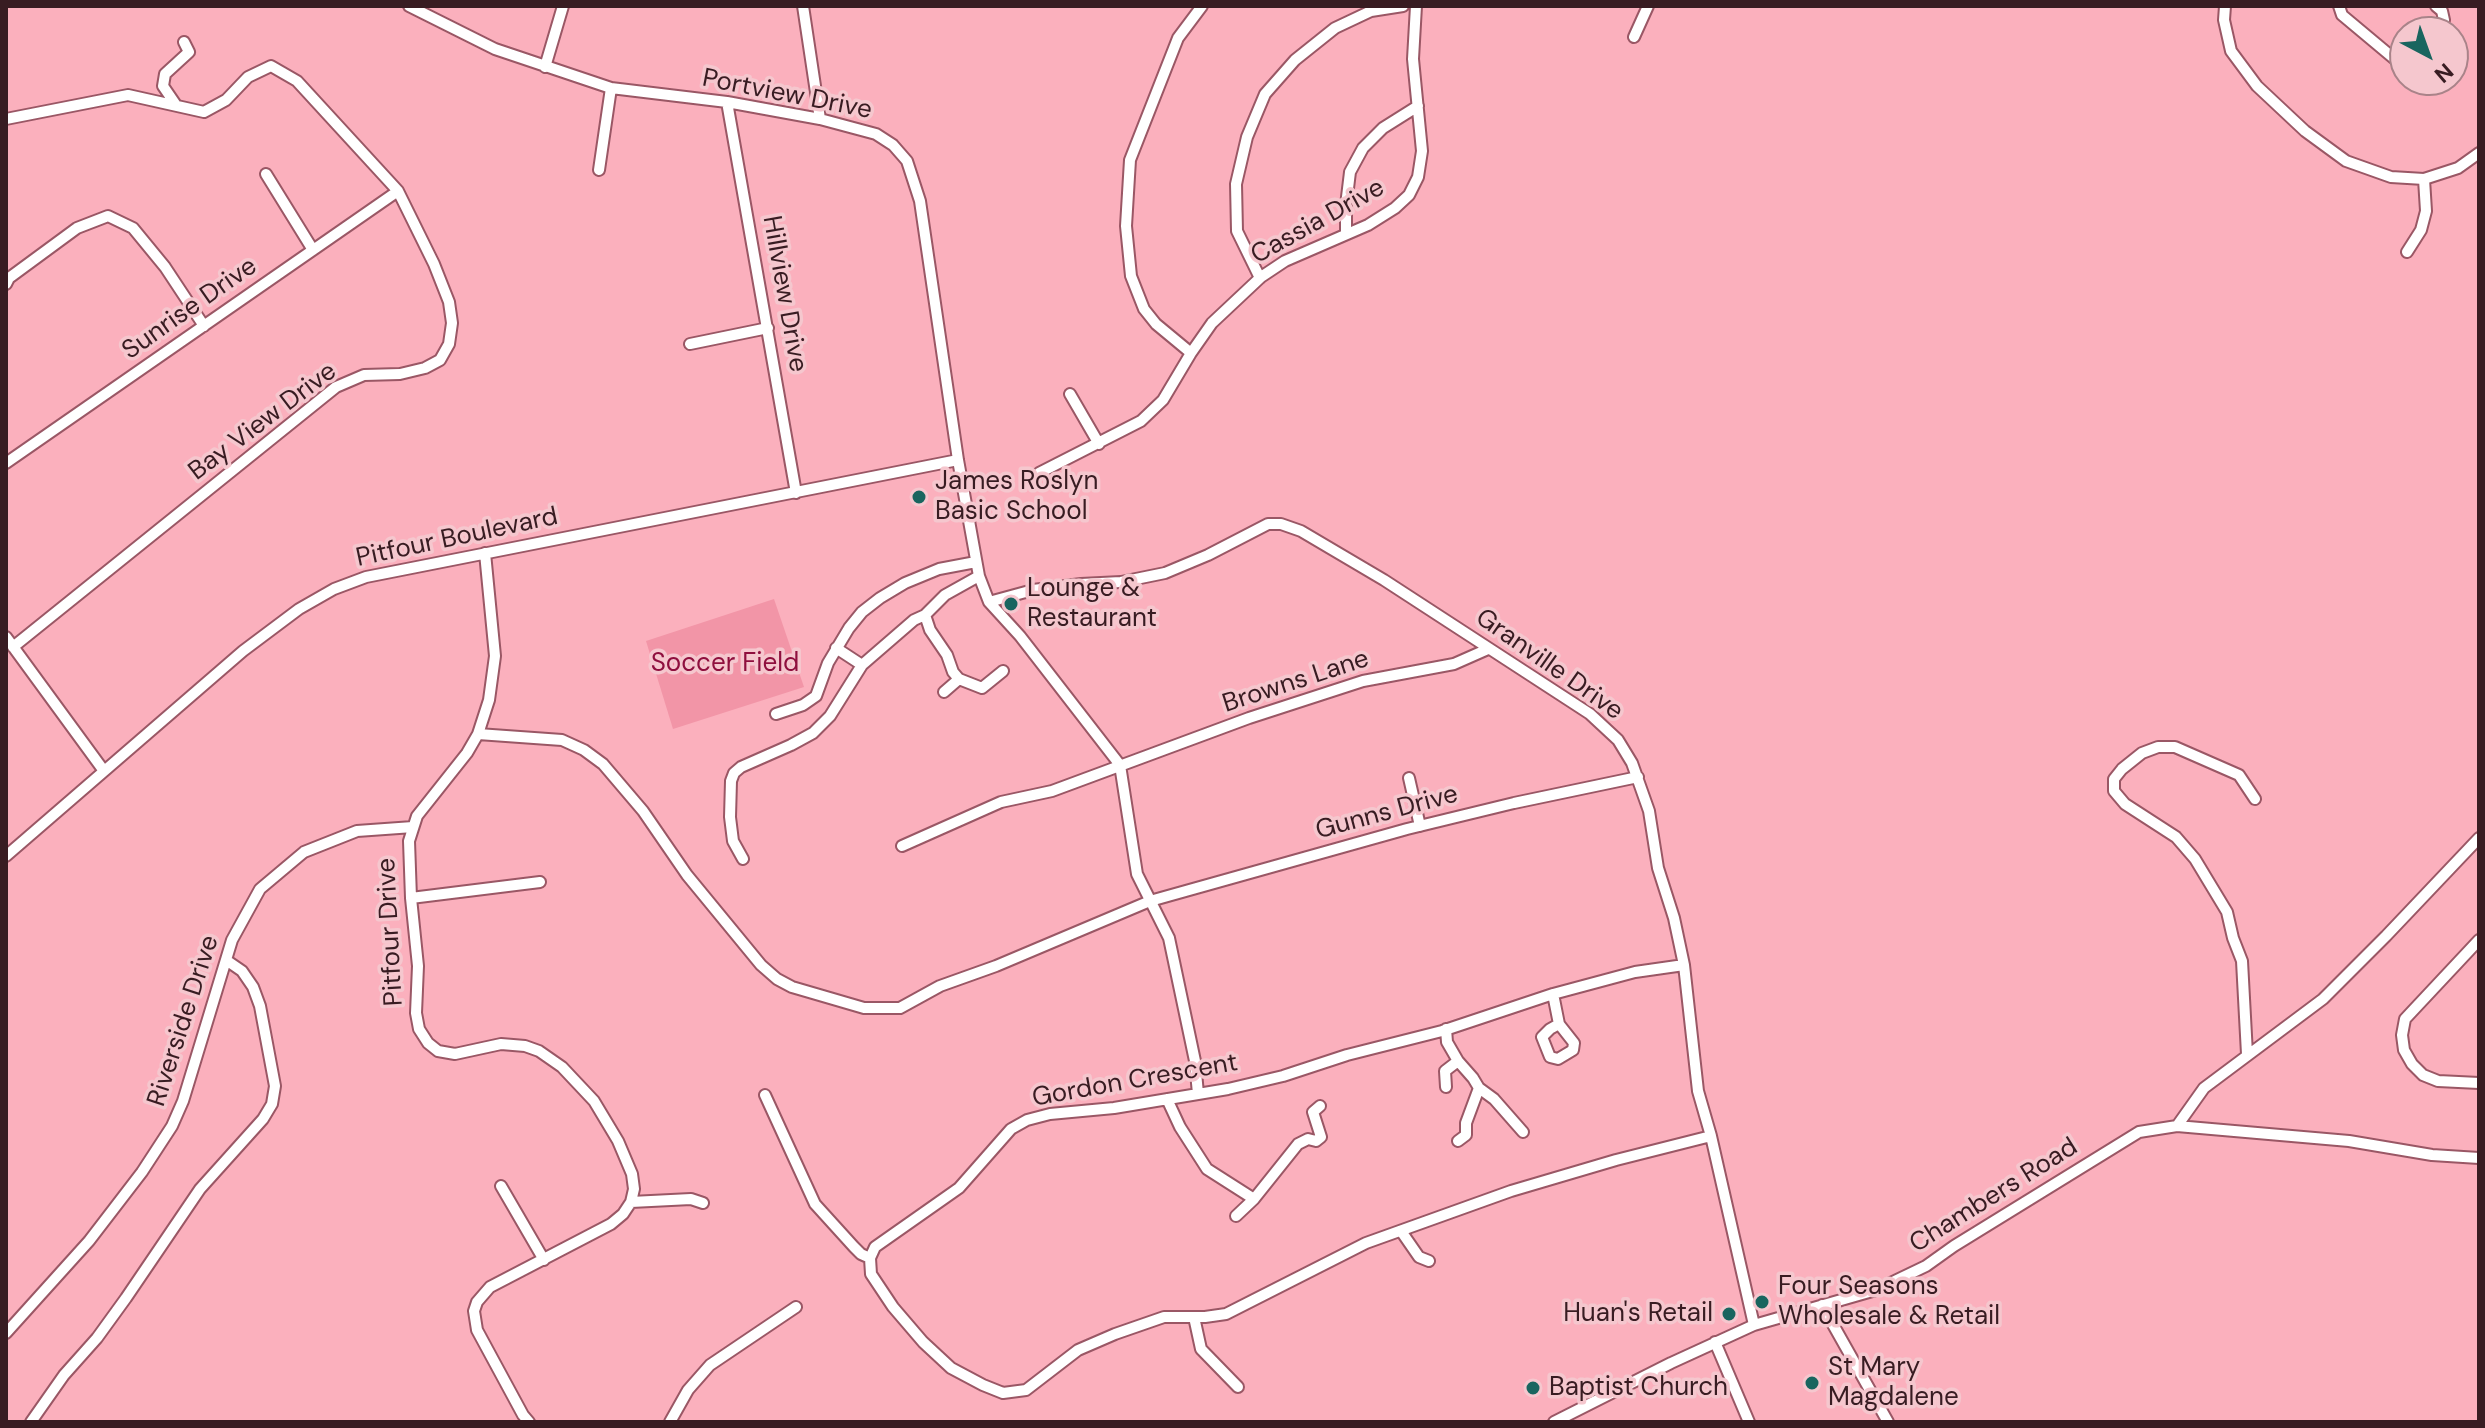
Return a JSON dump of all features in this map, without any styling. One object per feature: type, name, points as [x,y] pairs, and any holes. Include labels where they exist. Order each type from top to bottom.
[{"type":"street","name":"Portview Drive","points":[[409,6],[495,49],[611,88],[727,102],[820,119],[876,134],[893,145],[907,161],[920,201],[958,460],[979,576],[989,602]]},
{"type":"street","points":[[545,67],[563,6]]},
{"type":"street","points":[[803,6],[820,119]]},
{"type":"street","points":[[1191,353],[1156,324],[1144,309],[1131,276],[1126,226],[1130,160],[1178,38],[1202,6]]},
{"type":"street","points":[[1260,278],[1237,231],[1236,184],[1247,137],[1265,94],[1295,60],[1335,28],[1371,11],[1403,6]]},
{"type":"street","name":"Cassia Drive","points":[[1039,473],[1141,421],[1163,400],[1212,323],[1260,278],[1285,261],[1386,213],[1409,195],[1418,177],[1422,151],[1413,59],[1416,6]]},
{"type":"street","points":[[1634,37],[1648,6]]},
{"type":"street","points":[[2225,6],[2224,20],[2231,51],[2257,86],[2305,131],[2346,161],[2391,177],[2424,179],[2458,168],[2479,153]]},
{"type":"street","points":[[2339,6],[2342,15],[2389,54]]},
{"type":"street","points":[[172,105],[163,86],[165,74],[189,52],[184,42]]},
{"type":"street","name":"Bay View Drive","points":[[10,642],[336,387],[364,375],[400,374],[425,368],[440,360],[449,344],[452,323],[449,302],[420,233],[398,191],[297,81],[271,66],[248,77],[226,100],[204,112],[172,105]]},
{"type":"street","points":[[599,170],[611,88]]},
{"type":"street","points":[[6,119],[128,95],[172,105]]},
{"type":"street","name":"Hillview Drive","points":[[727,102],[796,493]]},
{"type":"street","points":[[1346,234],[1350,172],[1363,148],[1383,128],[1418,106]]},
{"type":"street","points":[[266,174],[313,250]]},
{"type":"street","points":[[2407,252],[2421,230],[2426,211],[2424,179]]},
{"type":"street","name":"Sunrise Drive","points":[[6,463],[398,191]]},
{"type":"street","points":[[6,284],[9,278],[77,228],[108,216],[133,228],[165,267],[204,326]]},
{"type":"street","points":[[690,344],[768,328]]},
{"type":"street","points":[[1070,394],[1099,444]]},
{"type":"street","name":"Pitfour Boulevard","points":[[6,856],[243,651],[299,609],[334,589],[366,577],[958,460]]},
{"type":"street","name":"Granville Drive","points":[[989,602],[1033,590],[1121,582],[1165,573],[1268,524],[1281,524],[1301,531],[1384,580],[1590,714],[1618,740],[1632,763],[1649,811],[1658,868],[1674,918],[1684,965],[1698,1091],[1754,1325]]},
{"type":"street","name":"Pitfour Drive","points":[[485,553],[495,656],[489,700],[478,734],[467,753],[417,816],[409,841],[419,1029],[438,1051],[455,1054],[501,1044],[525,1046],[539,1051],[562,1067],[594,1101],[618,1141],[632,1174],[634,1189],[631,1202]]},
{"type":"street","points":[[776,714],[803,705],[816,696],[836,648],[862,612],[880,598],[905,583],[939,569],[976,562]]},
{"type":"street","points":[[743,859],[733,841],[730,817],[734,773],[813,733],[830,716],[862,665],[945,595],[979,576]]},
{"type":"street","points":[[989,602],[1020,636],[1120,765],[1137,874],[1169,938],[1195,1061],[1198,1094]]},
{"type":"street","points":[[925,615],[930,630],[959,679],[982,688],[1003,671]]},
{"type":"street","points":[[10,642],[104,771]]},
{"type":"street","points":[[836,648],[862,665]]},
{"type":"street","name":"Browns Lane","points":[[902,846],[1001,802],[1052,791],[1249,718],[1363,681],[1454,664],[1488,649]]},
{"type":"street","points":[[944,692],[959,679]]},
{"type":"street","name":"Gunns Drive","points":[[478,734],[562,740],[594,757],[643,811],[687,875],[761,965],[792,987],[864,1008],[900,1008],[940,986],[996,966],[1150,901],[1420,826],[1638,777]]},
{"type":"street","points":[[2247,1054],[2242,961],[2227,912],[2195,859],[2176,837],[2125,804],[2114,791],[2114,779],[2142,753],[2158,747],[2175,747],[2239,775],[2255,799]]},
{"type":"street","points":[[1409,778],[1420,826]]},
{"type":"street","name":"Riverside Drive","points":[[6,1333],[89,1241],[142,1172],[172,1126],[183,1101],[232,940],[260,889],[304,852],[357,831],[413,827]]},
{"type":"street","points":[[2177,1126],[2204,1088],[2323,999],[2479,838]]},
{"type":"street","points":[[411,898],[540,882]]},
{"type":"street","points":[[2479,940],[2405,1019],[2402,1035],[2404,1050],[2423,1075],[2438,1081],[2479,1083]]},
{"type":"street","points":[[31,1422],[64,1375],[97,1338],[200,1189],[263,1119],[272,1104],[275,1086],[260,1006],[253,987],[242,971],[226,960]]},
{"type":"street","name":"Gordon Crescent","points":[[870,1258],[875,1247],[959,1188],[1011,1129],[1027,1120],[1050,1114],[1114,1108],[1198,1094],[1283,1076],[1553,994],[1635,972],[1684,965]]},
{"type":"street","points":[[1553,994],[1559,1024]]},
{"type":"street","points":[[1446,1029],[1447,1042],[1458,1061],[1479,1088],[1494,1099],[1523,1132]]},
{"type":"street","points":[[1446,1087],[1445,1071],[1458,1061]]},
{"type":"street","points":[[1458,1141],[1466,1135],[1466,1123],[1479,1088]]},
{"type":"street","points":[[765,1095],[815,1204],[861,1254],[870,1258],[871,1274],[893,1307],[951,1368],[1003,1393],[1026,1390],[1078,1350],[1115,1334],[1164,1317],[1226,1314],[1352,1250],[1401,1231],[1526,1187],[1711,1136]]},
{"type":"street","points":[[1167,1099],[1180,1127],[1207,1169],[1254,1199]]},
{"type":"street","points":[[1236,1216],[1254,1199],[1298,1144],[1321,1137],[1313,1112],[1320,1106]]},
{"type":"street","name":"Chambers Road","points":[[1554,1422],[1754,1325],[1876,1290],[1926,1266],[1978,1230],[2139,1132],[2177,1126],[2349,1141],[2432,1155],[2479,1158]]},
{"type":"street","points":[[501,1186],[544,1260]]},
{"type":"street","points":[[529,1422],[477,1330],[474,1311],[482,1294],[611,1224],[631,1202],[691,1199],[703,1203]]},
{"type":"street","points":[[1401,1231],[1419,1257],[1429,1261]]},
{"type":"street","points":[[1822,1305],[1888,1422]]},
{"type":"street","points":[[670,1422],[688,1390],[710,1365],[796,1307]]},
{"type":"street","points":[[1194,1317],[1201,1349],[1238,1387]]},
{"type":"street","points":[[1715,1342],[1749,1422]]},
{"type":"green space","name":"Soccer Field","points":[[774,599],[804,687],[673,729],[646,641]]},
{"type":"place","name":"James Roslyn Basic School","points":[[919,497]]},
{"type":"place","name":"Lounge & Restaurant","points":[[1011,604]]},
{"type":"place","name":"Four Seasons Wholesale & Retail","points":[[1762,1302]]},
{"type":"place","name":"Huan's Retail","points":[[1729,1314]]},
{"type":"place","name":"St Mary Magdalene","points":[[1812,1383]]},
{"type":"place","name":"Baptist Church","points":[[1533,1388]]}]
